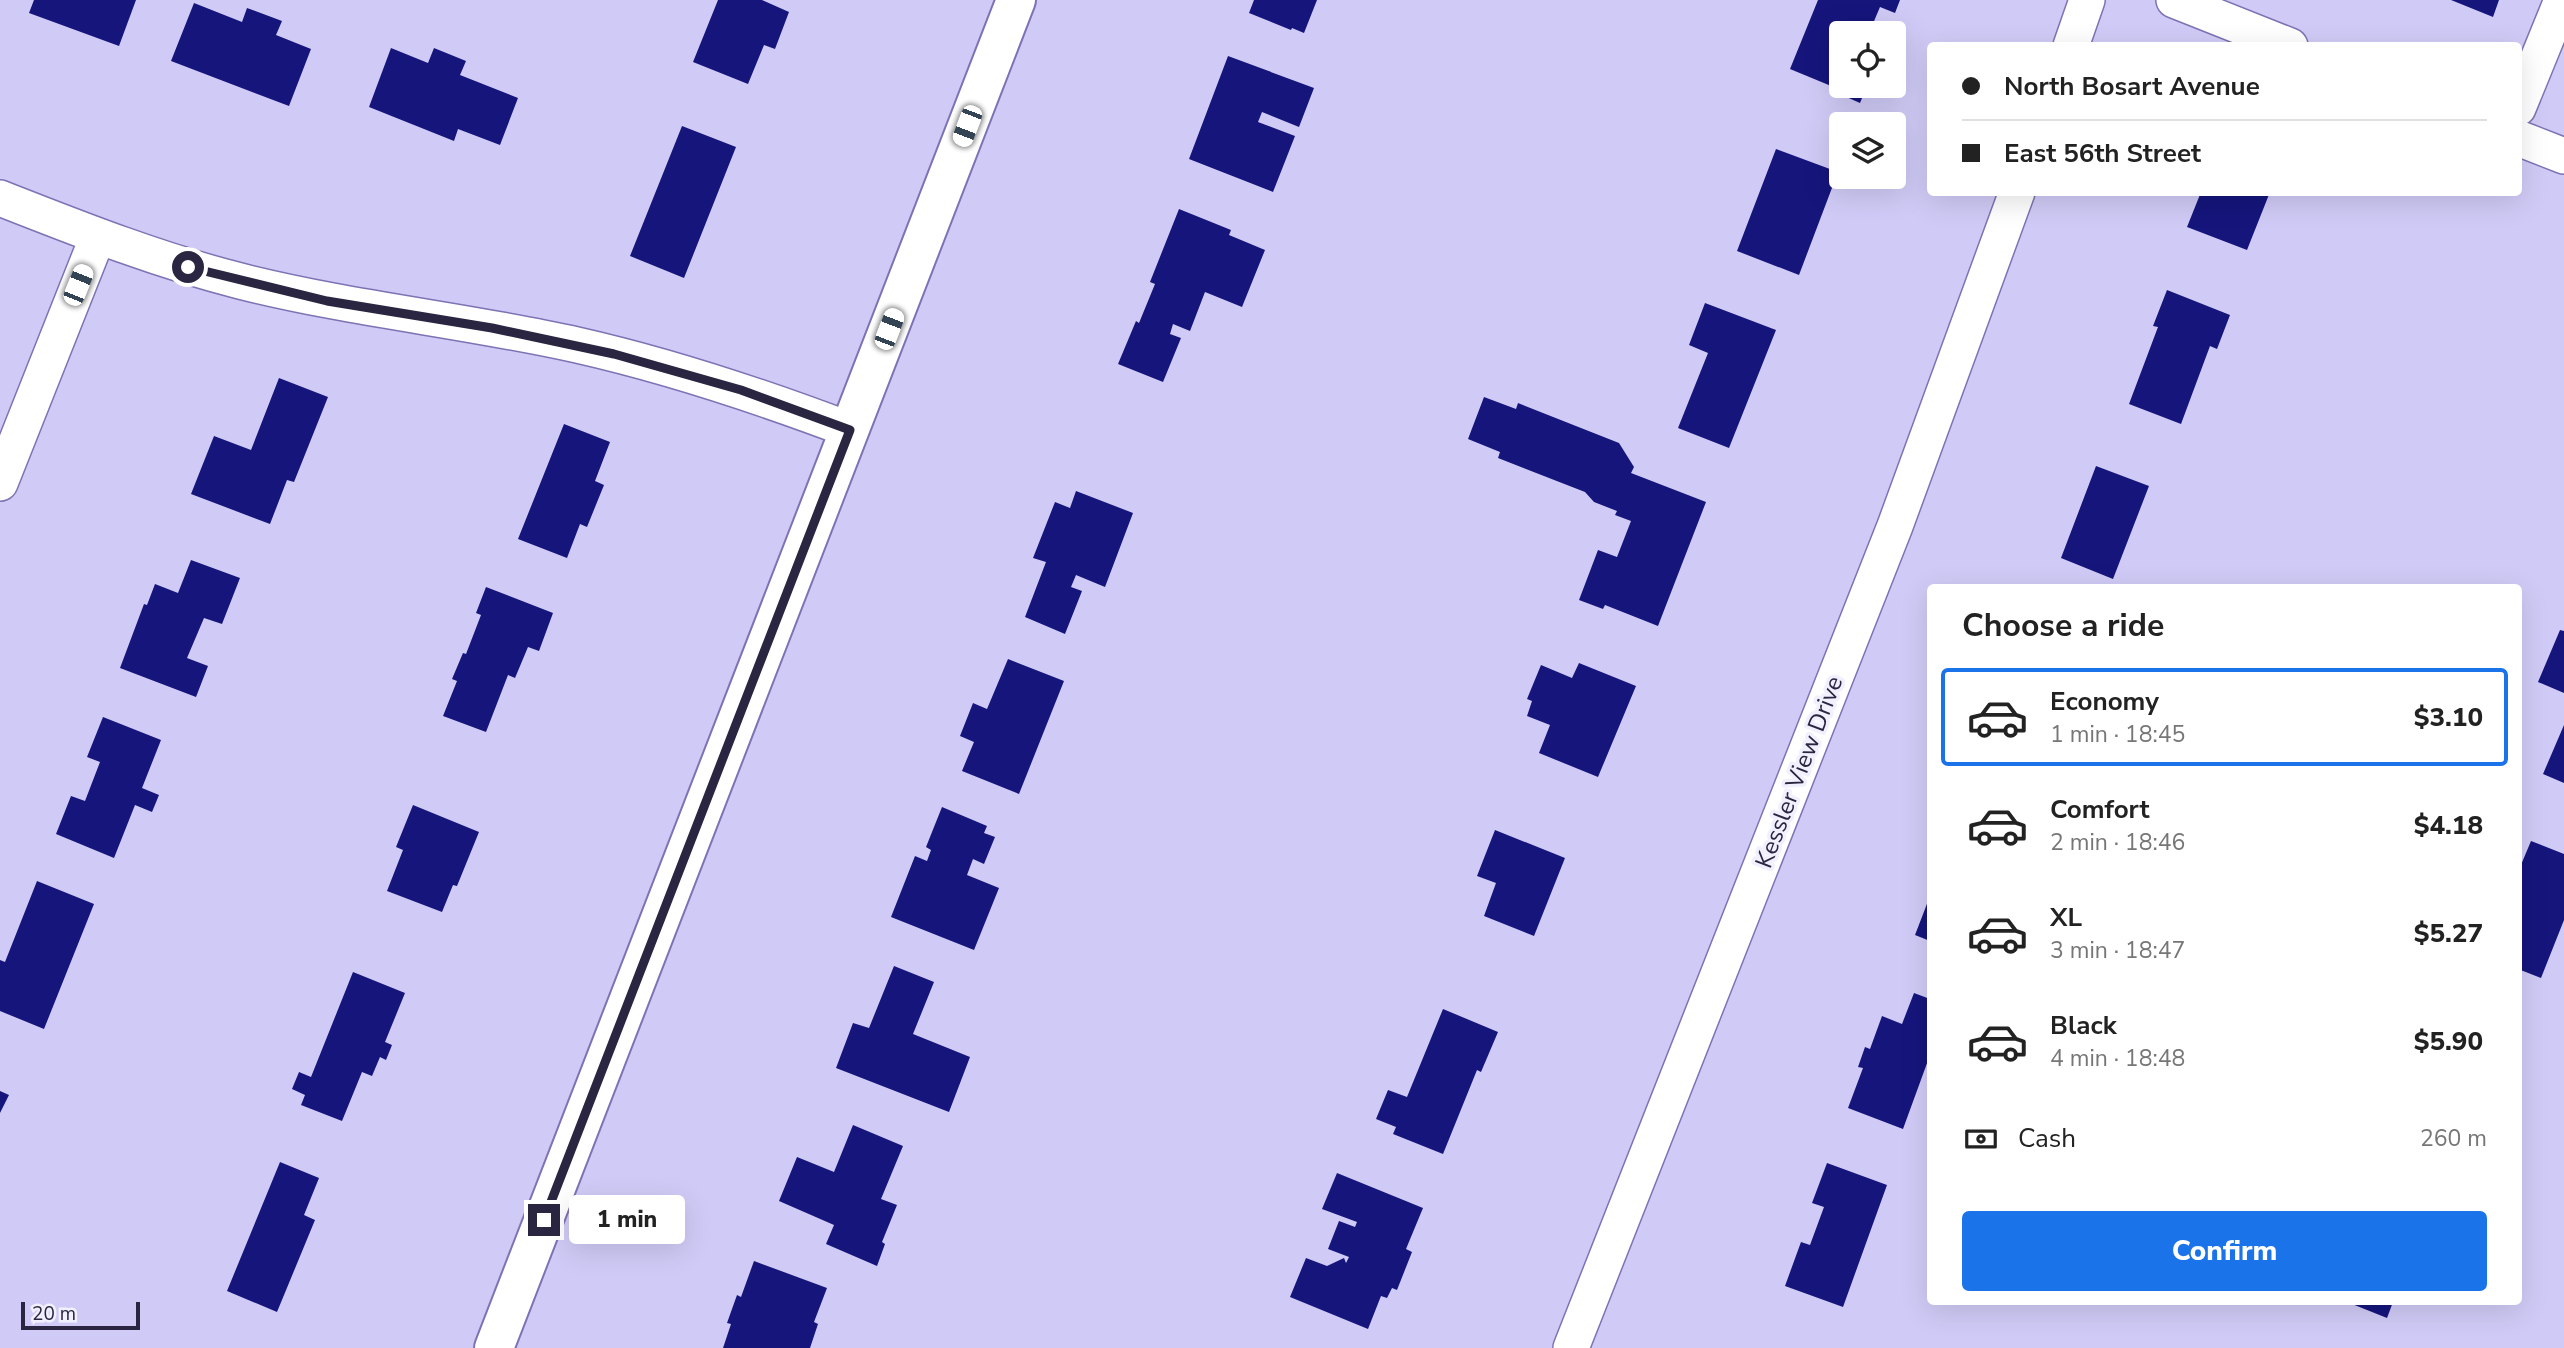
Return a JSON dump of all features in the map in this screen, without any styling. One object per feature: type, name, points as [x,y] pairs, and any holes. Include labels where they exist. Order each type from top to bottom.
[{"type":"street","points":[[494,1348],[1016,0]]},
{"type":"street","points":[[2071,42],[2087,0]]},
{"type":"street","points":[[2174,0],[2280,42]]},
{"type":"street","points":[[2522,98],[2563,0]]},
{"type":"street","points":[[2522,140],[2564,156]]},
{"type":"street","name":"Kessler View Drive","points":[[1571,1348],[1895,526],[2016,196]]},
{"type":"street","points":[[0,198],[97,236],[188,267],[362,308],[492,328],[633,358],[741,390],[850,430]]},
{"type":"street","points":[[0,483],[97,236]]},
{"type":"building","points":[[34,0],[136,0],[119,46],[29,13]]},
{"type":"building","points":[[718,0],[762,0],[789,12],[775,49],[764,45],[748,84],[693,62]]},
{"type":"building","points":[[1254,0],[1317,0],[1304,33],[1249,13]]},
{"type":"building","points":[[1818,0],[1900,0],[1895,13],[1880,7],[1874,21],[1829,21],[1829,85],[1790,69]]},
{"type":"building","points":[[2451,0],[2499,0],[2493,17]]},
{"type":"building","points":[[194,3],[242,22],[247,8],[282,21],[276,35],[311,49],[289,106],[171,61]]},
{"type":"building","points":[[391,48],[428,63],[434,48],[466,61],[460,75],[518,98],[500,145],[458,129],[454,141],[369,107]]},
{"type":"building","points":[[1228,56],[1314,88],[1299,127],[1262,112],[1258,122],[1295,136],[1273,192],[1189,159]]},
{"type":"building","points":[[1849,98],[1862,98],[1860,103]]},
{"type":"building","points":[[682,126],[736,147],[684,278],[630,256]]},
{"type":"building","points":[[1776,149],[1829,169],[1829,189],[1832,189],[1799,275],[1737,251]]},
{"type":"building","points":[[2199,196],[2268,196],[2247,250],[2187,227]]},
{"type":"building","points":[[1179,209],[1231,230],[1229,235],[1265,250],[1242,307],[1205,292],[1190,331],[1173,324],[1170,334],[1181,338],[1163,382],[1118,364],[1155,284],[1150,282]]},
{"type":"building","points":[[2167,290],[2230,315],[2217,349],[2210,346],[2181,424],[2129,404],[2158,327],[2153,326]]},
{"type":"building","points":[[1705,303],[1776,330],[1729,448],[1678,428],[1708,353],[1689,345]]},
{"type":"building","points":[[279,378],[328,397],[294,482],[287,480],[270,524],[191,494],[214,436],[251,450]]},
{"type":"building","points":[[1484,397],[1516,409],[1518,403],[1619,443],[1634,467],[1631,473],[1706,502],[1658,626],[1605,605],[1603,609],[1579,600],[1598,550],[1617,557],[1631,521],[1615,515],[1617,511],[1594,502],[1585,492],[1498,458],[1500,452],[1468,439]]},
{"type":"building","points":[[564,424],[610,442],[595,481],[604,485],[587,527],[580,524],[567,558],[518,539]]},
{"type":"building","points":[[2096,466],[2149,486],[2113,579],[2061,558]]},
{"type":"building","points":[[1076,491],[1133,513],[1105,587],[1076,575],[1071,587],[1082,591],[1065,634],[1025,617],[1046,562],[1033,558],[1055,502],[1070,508]]},
{"type":"building","points":[[191,560],[240,578],[222,624],[204,618],[187,658],[208,666],[196,697],[120,668],[144,604],[147,605],[155,584],[178,593]]},
{"type":"building","points":[[486,587],[553,613],[539,651],[528,647],[515,678],[508,675],[486,732],[443,716],[457,681],[452,679],[463,653],[466,654],[481,615],[476,613]]},
{"type":"building","points":[[2560,630],[2564,631],[2564,693],[2538,682]]},
{"type":"building","points":[[1008,659],[1064,681],[1019,794],[962,771],[974,742],[960,736],[973,703],[987,709]]},
{"type":"building","points":[[1579,663],[1636,686],[1598,777],[1539,753],[1550,725],[1527,716],[1532,701],[1527,699],[1541,665],[1572,678]]},
{"type":"building","points":[[103,717],[161,740],[142,788],[159,795],[152,812],[135,805],[114,858],[56,834],[71,796],[85,801],[100,762],[87,757]]},
{"type":"building","points":[[2564,725],[2564,783],[2543,774]]},
{"type":"building","points":[[413,805],[479,832],[457,886],[453,885],[442,912],[387,891],[403,850],[396,847]]},
{"type":"building","points":[[942,807],[987,826],[984,833],[995,837],[984,864],[973,859],[967,875],[999,888],[974,950],[891,917],[915,856],[927,861],[931,850],[926,847]]},
{"type":"building","points":[[1495,830],[1565,858],[1534,936],[1484,916],[1496,883],[1477,876]]},
{"type":"building","points":[[2531,841],[2564,854],[2564,920],[2541,978],[2522,971],[2522,862]]},
{"type":"building","points":[[37,881],[94,904],[44,1029],[0,1011],[0,960],[5,962]]},
{"type":"building","points":[[1927,904],[1927,940],[1915,935]]},
{"type":"building","points":[[894,966],[934,982],[913,1034],[970,1057],[949,1112],[836,1068],[853,1023],[869,1028]]},
{"type":"building","points":[[353,972],[405,993],[385,1042],[392,1045],[386,1060],[380,1057],[372,1076],[362,1072],[342,1121],[301,1105],[305,1095],[292,1089],[299,1072],[311,1077]]},
{"type":"building","points":[[1914,993],[1927,998],[1927,1063],[1903,1129],[1848,1108],[1863,1068],[1858,1067],[1865,1047],[1870,1049],[1882,1016],[1902,1024]]},
{"type":"building","points":[[1443,1009],[1498,1032],[1481,1072],[1477,1070],[1443,1154],[1393,1134],[1396,1127],[1376,1119],[1388,1090],[1407,1097]]},
{"type":"building","points":[[0,1091],[9,1095],[0,1113]]},
{"type":"building","points":[[853,1125],[903,1146],[881,1199],[897,1205],[882,1242],[885,1244],[877,1266],[826,1244],[834,1225],[779,1201],[797,1157],[834,1172]]},
{"type":"building","points":[[280,1162],[319,1178],[304,1215],[315,1220],[277,1312],[227,1291]]},
{"type":"building","points":[[1827,1163],[1887,1185],[1843,1307],[1785,1286],[1801,1242],[1810,1245],[1824,1207],[1812,1203]]},
{"type":"building","points":[[1337,1173],[1423,1208],[1406,1249],[1412,1252],[1397,1290],[1392,1288],[1387,1298],[1381,1296],[1368,1329],[1290,1297],[1306,1258],[1327,1266],[1344,1258],[1346,1263],[1349,1257],[1328,1249],[1339,1221],[1355,1227],[1357,1222],[1322,1209]]},
{"type":"building","points":[[754,1261],[827,1288],[814,1322],[818,1324],[810,1348],[723,1348],[731,1324],[727,1323],[737,1295],[741,1297]]},
{"type":"building","points":[[2354,1305],[2392,1305],[2387,1318]]},
{"type":"route","points":[[188,267],[327,301],[578,345],[741,390],[850,430],[544,1220]]}]
